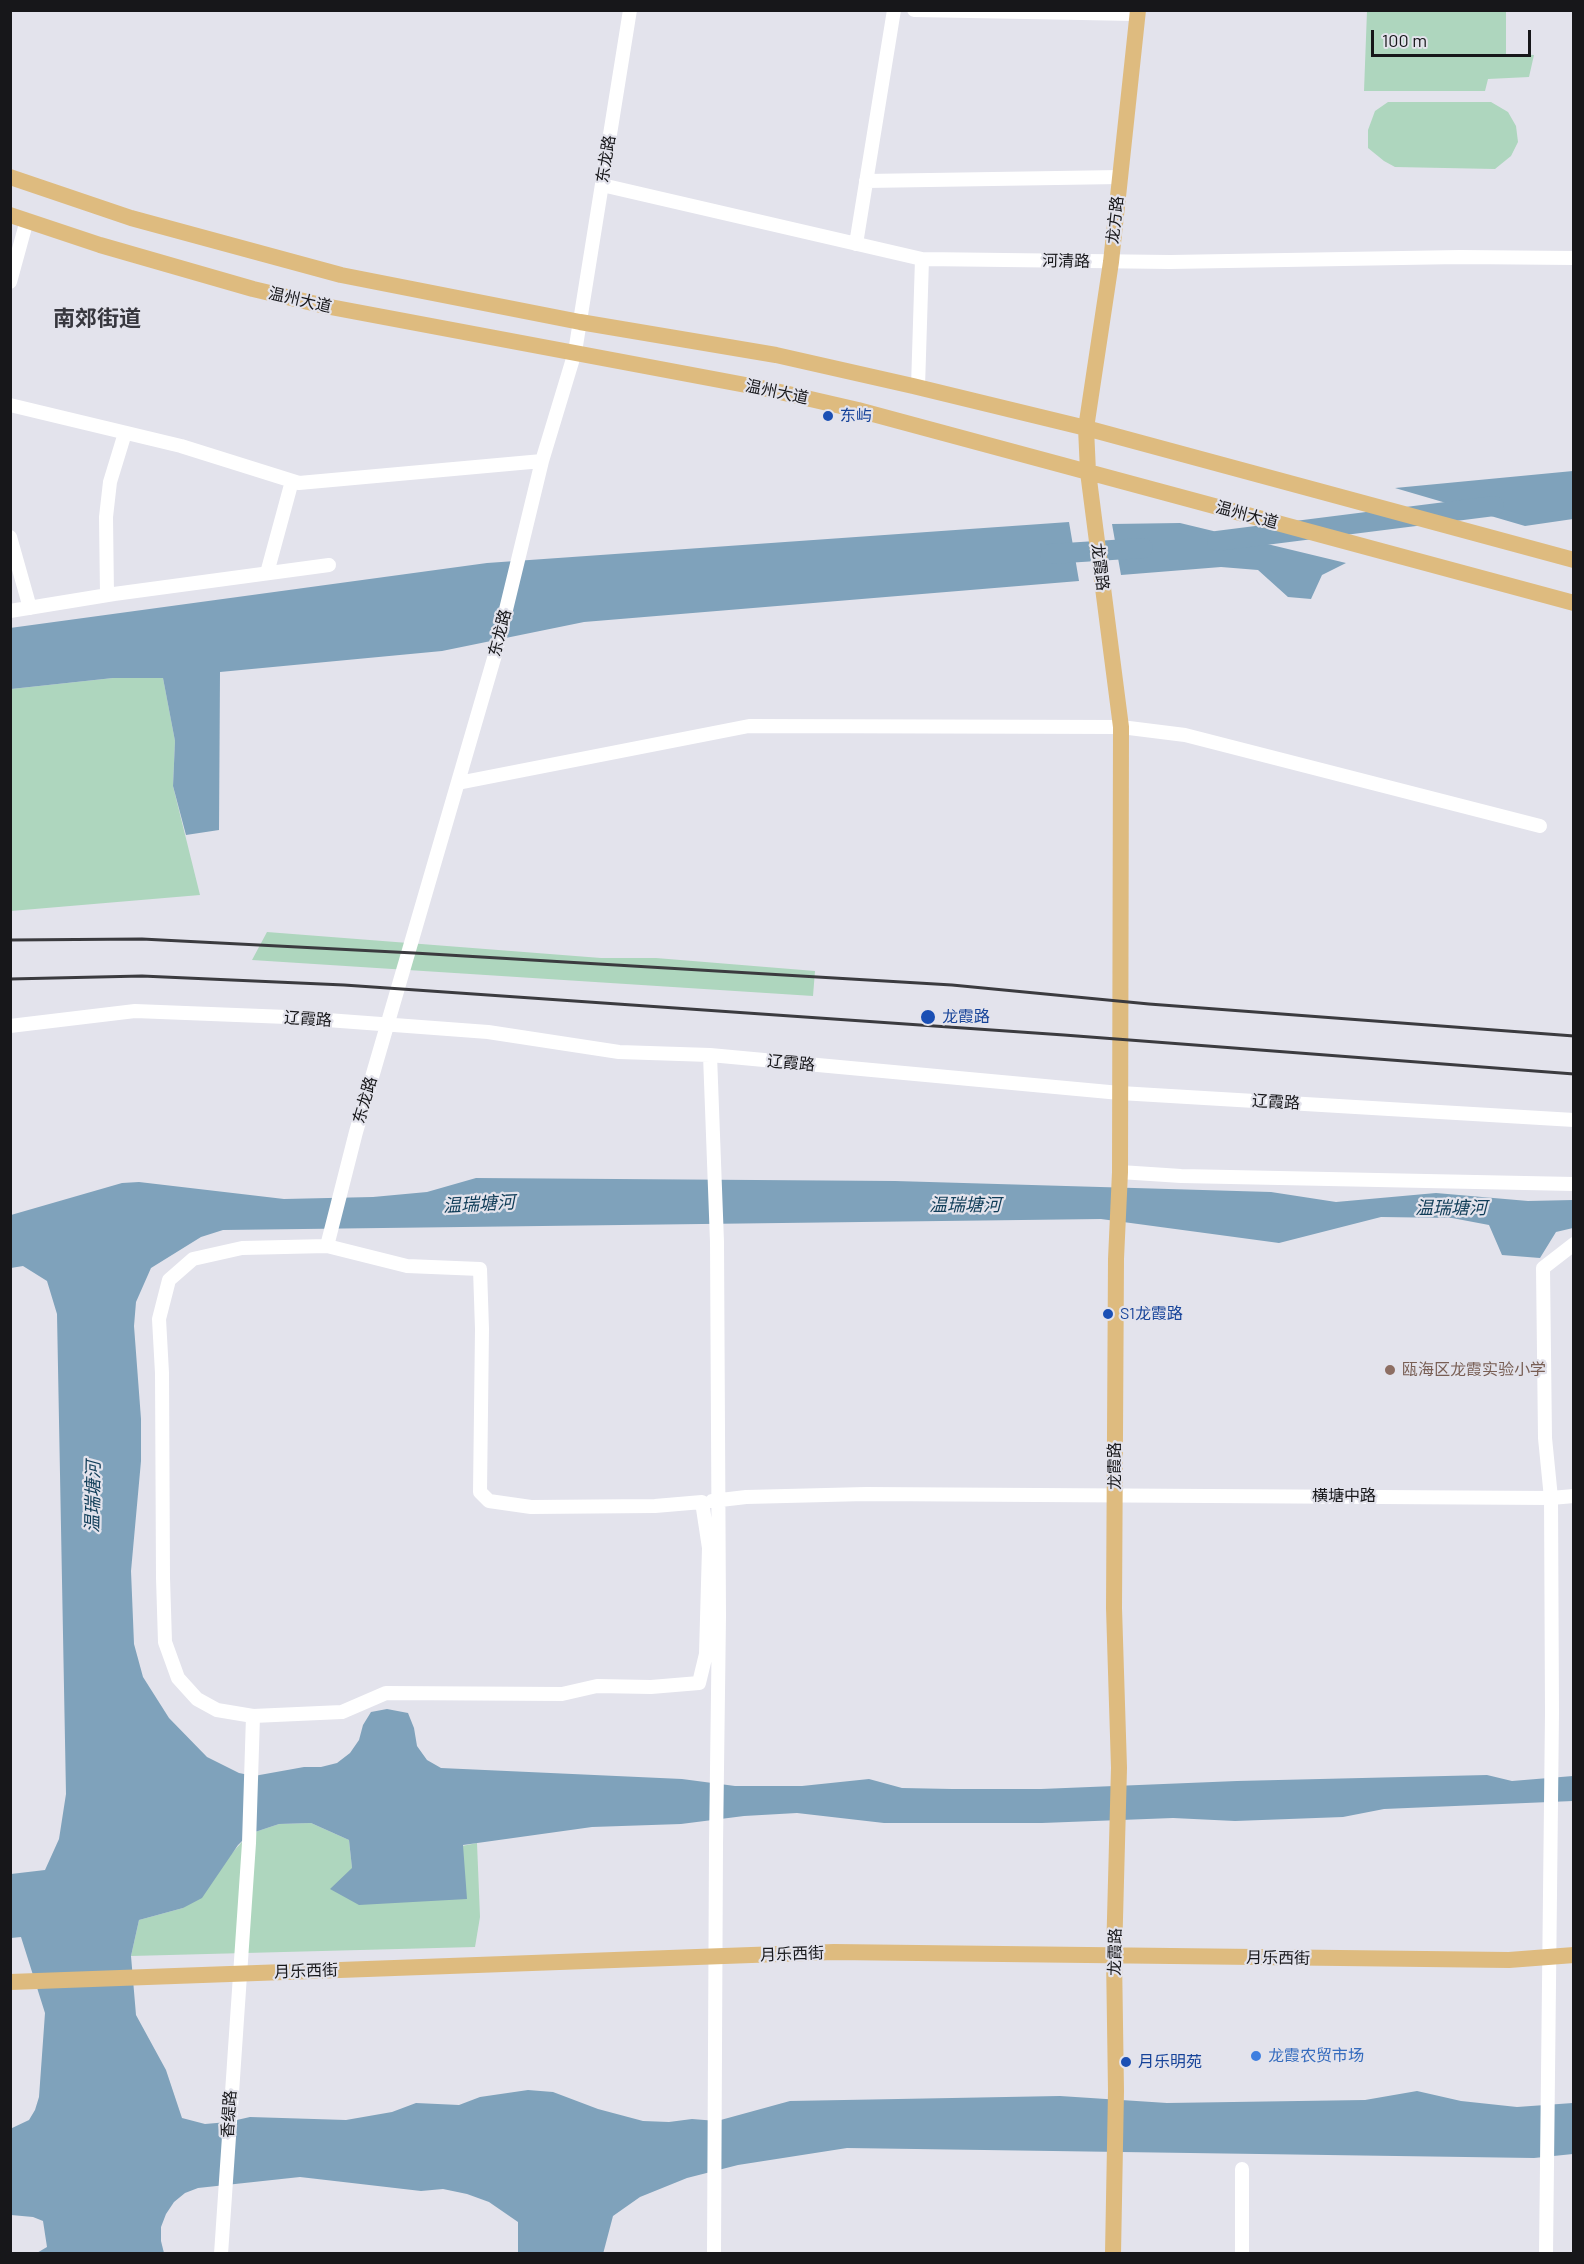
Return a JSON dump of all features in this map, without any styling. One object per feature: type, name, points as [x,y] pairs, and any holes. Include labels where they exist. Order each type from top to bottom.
[{"type":"main road","name":"龙方路","points":[[1086,428],[1111,262],[1138,12]]},
{"type":"main road","name":"温州大道","points":[[10,177],[131,218],[341,275],[580,322],[776,355],[918,387],[1086,428],[1574,560]]},
{"type":"main road","name":"温州大道","points":[[19,218],[253,289],[378,316],[767,388],[858,410],[1574,603]]},
{"type":"main road","name":"龙霞路","points":[[1086,428],[1088,472],[1120,727],[1120,1172],[1116,1258],[1114,1608],[1119,1768],[1114,1956],[1116,2091],[1113,2253]]},
{"type":"main road","name":"月乐西街","points":[[10,1982],[834,1952],[1509,1960],[1574,1955]]},
{"type":"street","name":"东龙路","points":[[328,1242],[356,1132],[498,641],[542,461],[575,352],[630,10]]},
{"type":"street","points":[[856,244],[894,10]]},
{"type":"street","points":[[914,10],[1138,12]]},
{"type":"street","points":[[866,181],[1120,177]]},
{"type":"street","name":"河清路","points":[[602,185],[922,259],[1111,262],[1574,258]]},
{"type":"street","points":[[10,282],[19,218]]},
{"type":"street","points":[[918,387],[922,259]]},
{"type":"street","points":[[10,405],[181,446],[299,483],[542,461]]},
{"type":"street","points":[[107,595],[106,517],[110,482],[125,433]]},
{"type":"street","points":[[267,573],[292,481]]},
{"type":"street","points":[[10,537],[30,608]]},
{"type":"street","points":[[10,611],[107,595],[329,565]]},
{"type":"street","points":[[458,783],[749,726],[1120,727],[1185,735],[1540,826]]},
{"type":"street","name":"辽霞路","points":[[10,1026],[135,1011],[287,1017],[488,1032],[619,1052],[710,1056],[1120,1093],[1574,1120]]},
{"type":"street","points":[[710,1056],[717,1242],[719,1500],[714,2253]]},
{"type":"street","points":[[1120,1172],[1181,1176],[1574,1184]]},
{"type":"street","points":[[328,1242],[242,1248],[193,1259],[169,1280],[159,1319],[162,1373],[165,1642],[178,1678],[197,1699],[217,1710],[253,1716],[342,1712],[386,1693],[562,1694],[597,1686],[651,1687],[699,1683],[706,1654],[709,1548],[702,1502]]},
{"type":"street","name":"横塘中路","points":[[328,1242],[407,1266],[480,1269],[482,1329],[480,1492],[489,1501],[531,1507],[655,1506],[746,1497],[866,1494],[1551,1498],[1574,1496]]},
{"type":"street","points":[[1546,2253],[1546,2100],[1550,1957],[1551,1498],[1545,1438],[1543,1268],[1574,1244]]},
{"type":"street","name":"香缇路","points":[[220,2249],[249,1844],[253,1716]]},
{"type":"street","points":[[1242,2169],[1242,2253]]},
{"type":"green space","points":[[1367,11],[1506,11],[1506,54],[1534,55],[1529,77],[1488,79],[1485,91],[1364,91]]},
{"type":"green space","points":[[1388,102],[1491,102],[1508,112],[1516,126],[1518,142],[1511,156],[1495,169],[1395,167],[1368,148],[1368,130],[1375,111]]},
{"type":"green space","points":[[113,678],[163,678],[175,741],[173,786],[200,895],[11,911],[11,689]]},
{"type":"green space","points":[[267,932],[601,958],[656,958],[815,971],[813,996],[252,960]]},
{"type":"green space","points":[[311,1823],[349,1840],[352,1868],[477,1843],[480,1917],[475,1947],[131,1956],[139,1920],[183,1908],[249,1834],[279,1824]]},
{"type":"water","points":[[1573,471],[1573,519],[1525,526],[1395,488]]},
{"type":"water","points":[[1069,522],[1079,581],[584,622],[442,651],[220,672],[219,830],[186,835],[173,786],[175,741],[163,678],[113,678],[11,689],[10,628],[487,563]]},
{"type":"water","points":[[1180,523],[1346,563],[1322,575],[1311,599],[1288,597],[1258,570],[1221,567],[1121,575],[1112,524]]},
{"type":"water","name":"温瑞塘河","points":[[476,1178],[895,1181],[1271,1192],[1336,1202],[1436,1193],[1528,1201],[1573,1200],[1573,1228],[1556,1232],[1540,1258],[1502,1255],[1489,1225],[1452,1218],[1381,1217],[1279,1243],[1101,1219],[223,1230],[201,1237],[151,1268],[136,1302],[134,1326],[141,1419],[141,1461],[131,1571],[134,1644],[143,1677],[169,1718],[207,1757],[239,1773],[254,1776],[337,1763],[350,1753],[359,1740],[363,1725],[371,1712],[387,1709],[408,1713],[414,1728],[417,1746],[427,1760],[441,1768],[682,1779],[735,1786],[802,1786],[869,1779],[902,1788],[952,1789],[1041,1789],[1237,1781],[1487,1775],[1512,1781],[1573,1776],[1573,1801],[1384,1809],[1343,1817],[1235,1821],[1173,1818],[1042,1823],[884,1823],[797,1813],[744,1816],[681,1824],[592,1827],[463,1845],[467,1899],[359,1905],[330,1889],[352,1868],[349,1840],[311,1823],[279,1824],[249,1834],[238,1845],[202,1898],[183,1908],[139,1920],[131,1956],[136,2015],[166,2070],[182,2118],[205,2124],[250,2117],[346,2120],[392,2112],[416,2103],[459,2105],[480,2097],[528,2090],[553,2092],[598,2109],[643,2121],[669,2122],[692,2119],[717,2121],[790,2101],[1060,2096],[1167,2103],[1365,2100],[1417,2091],[1461,2101],[1517,2107],[1573,2103],[1573,2154],[1534,2158],[847,2148],[738,2165],[687,2178],[640,2197],[613,2216],[603,2254],[518,2253],[518,2222],[489,2202],[467,2194],[443,2189],[421,2191],[300,2177],[198,2188],[185,2193],[174,2202],[161,2227],[164,2253],[35,2254],[47,2247],[43,2221],[33,2217],[11,2215],[10,2129],[29,2120],[39,2097],[45,2013],[21,1937],[11,1938],[11,1874],[45,1870],[59,1839],[66,1794],[57,1314],[47,1281],[23,1266],[11,1268],[11,1215],[122,1183],[139,1182],[284,1199],[373,1197],[427,1192]]},
{"type":"waterway","points":[[1217,541],[1494,506]]},
{"type":"waterway","points":[[1050,554],[1143,548]]},
{"type":"railway","points":[[10,940],[142,939],[952,985],[1149,1004],[1574,1036]]},
{"type":"railway","points":[[10,979],[142,976],[344,985],[1064,1035],[1574,1074]]},
{"type":"place","name":"东屿","points":[[828,416]]},
{"type":"place","name":"龙霞路","points":[[928,1017]]},
{"type":"place","name":"S1龙霞路","points":[[1108,1314]]},
{"type":"place","name":"瓯海区龙霞实验小学","points":[[1390,1370]]},
{"type":"place","name":"龙霞农贸市场","points":[[1256,2056]]},
{"type":"place","name":"月乐明苑","points":[[1126,2062]]},
{"type":"district","name":"南郊街道","points":[[97,319]]}]
